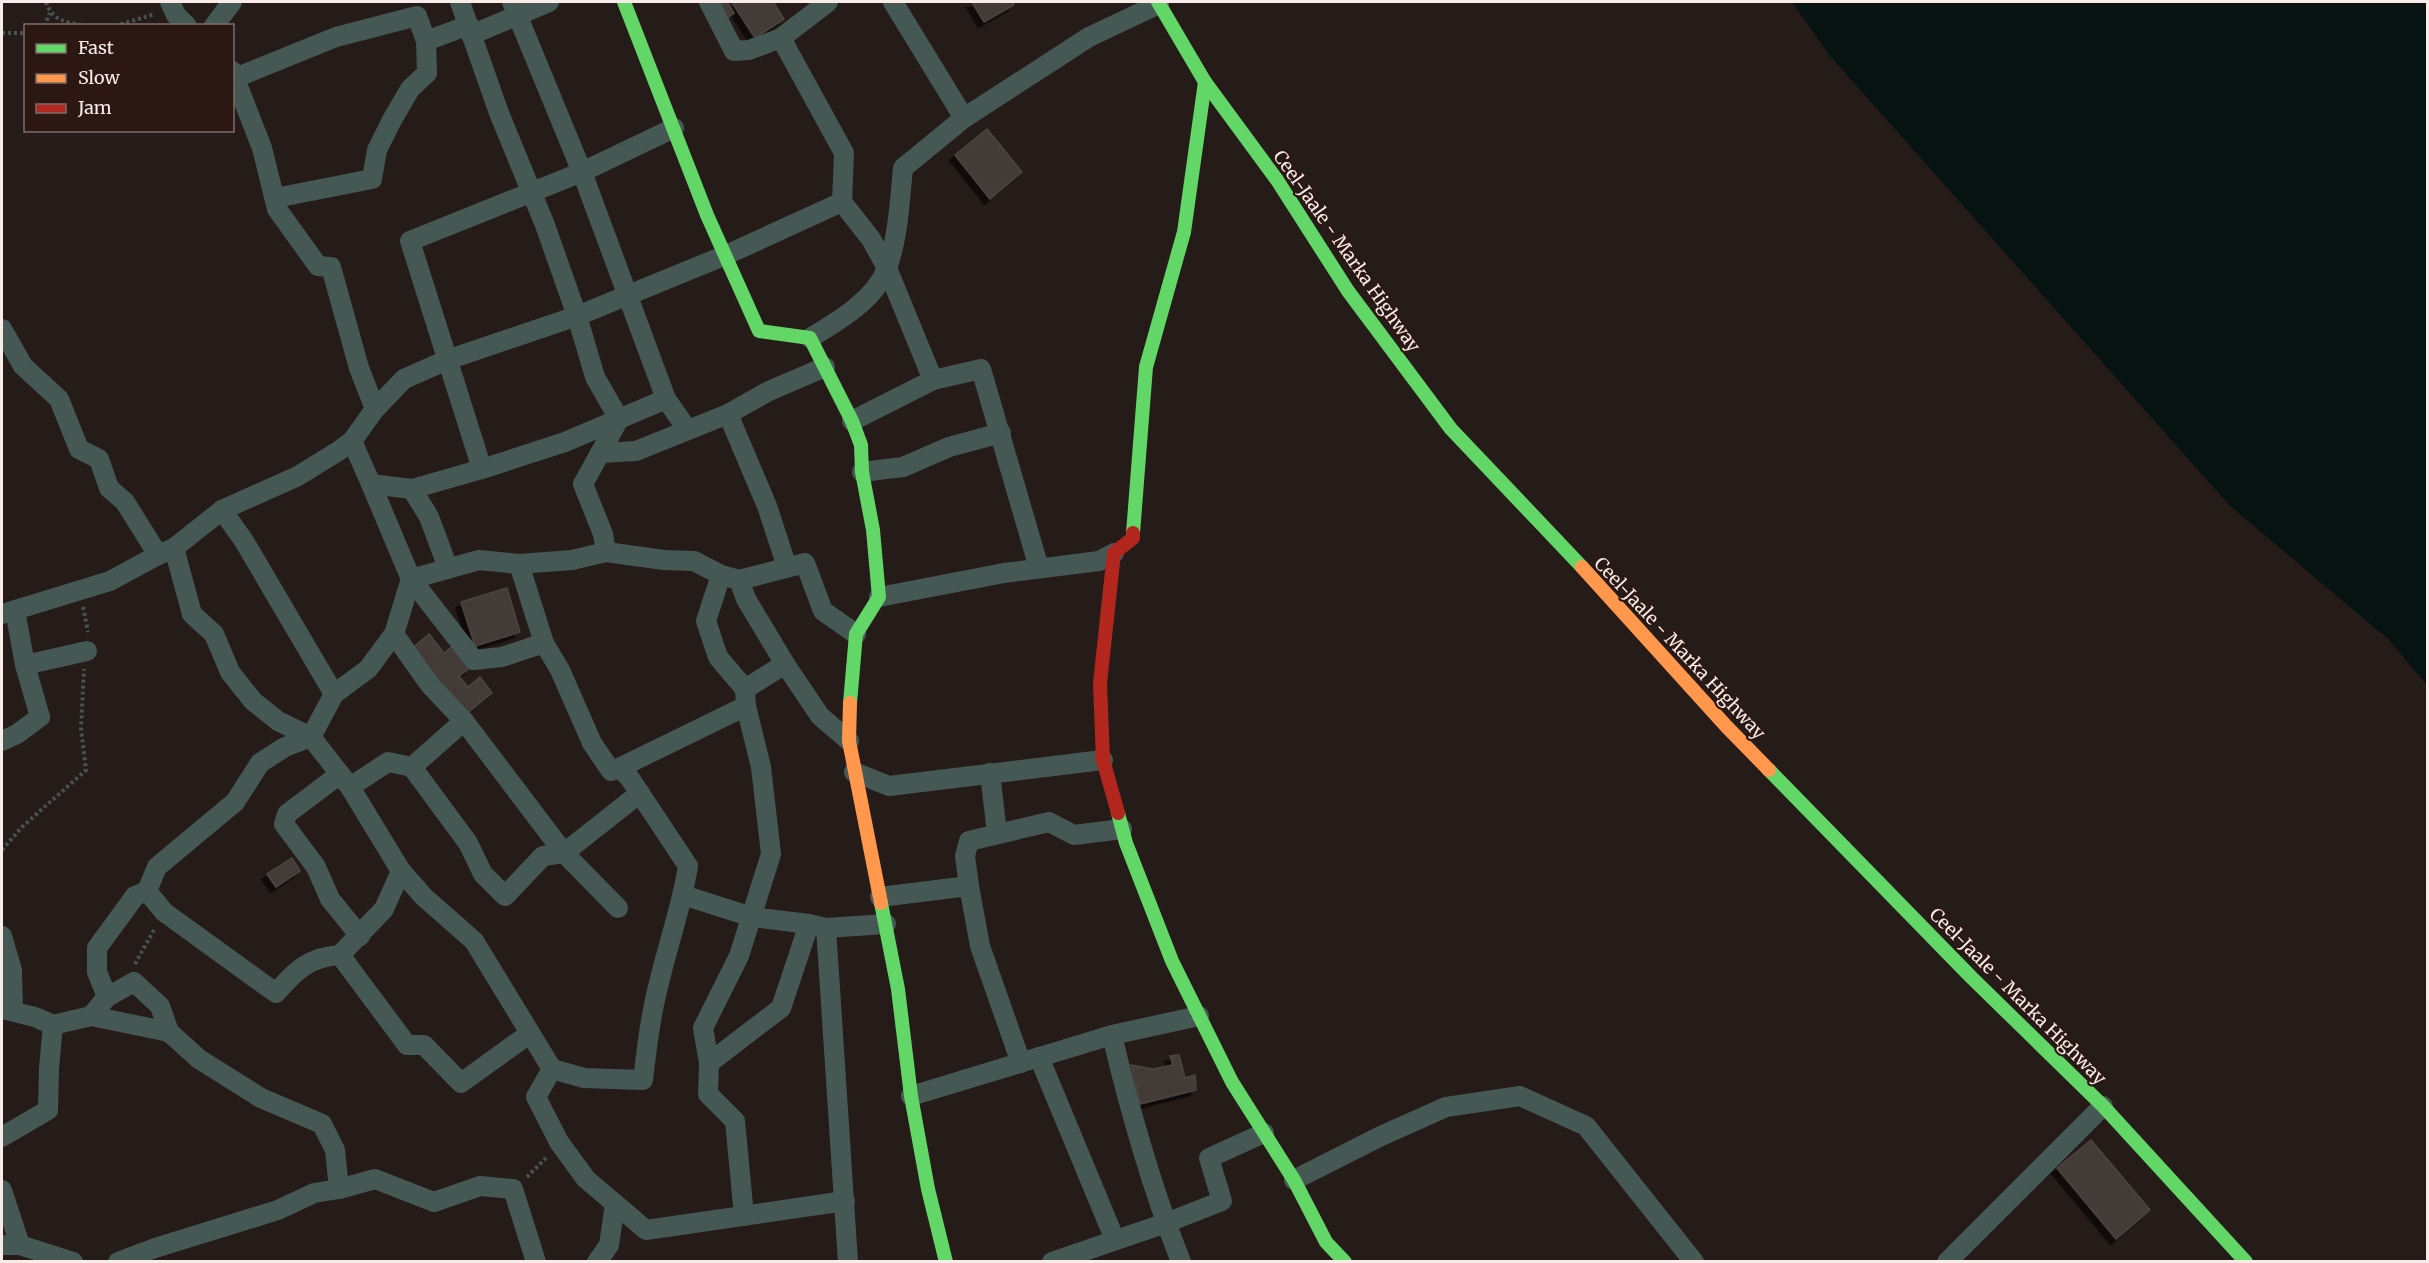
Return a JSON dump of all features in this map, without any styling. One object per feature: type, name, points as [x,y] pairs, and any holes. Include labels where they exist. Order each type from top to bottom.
[{"type":"street","points":[[215,24],[232,2]]},
{"type":"street","points":[[460,2],[499,113],[533,193],[577,316],[595,377],[619,418]]},
{"type":"street","points":[[426,41],[470,30],[515,8],[549,2]]},
{"type":"street","points":[[626,2],[707,215],[759,331],[810,338],[847,316],[879,283],[887,268],[897,220],[903,168],[964,118],[1089,37],[1159,3]]},
{"type":"street","points":[[709,2],[734,51],[749,50],[781,38],[828,2]]},
{"type":"street","points":[[893,2],[964,118]]},
{"type":"street","name":"Ceel-Jaale - Marka Highway","points":[[1159,3],[1205,82],[1277,180],[1348,291],[1451,429],[1596,582],[1726,726],[1971,976],[2103,1106],[2246,1262]]},
{"type":"street","points":[[172,5],[176,15],[185,24]]},
{"type":"street","points":[[515,8],[582,172],[666,399],[687,429]]},
{"type":"street","points":[[275,198],[372,179],[377,150],[392,120],[410,90],[427,73],[426,41],[417,16],[336,37],[234,74],[262,148],[277,208],[318,266],[332,267],[359,368],[375,409]]},
{"type":"street","points":[[781,38],[844,153],[842,202],[872,238],[887,268],[933,380]]},
{"type":"street","points":[[879,597],[1039,568],[1098,561],[1114,553],[1133,538],[1146,367],[1184,232],[1205,82]]},
{"type":"street","points":[[482,469],[410,241],[533,193],[674,128]]},
{"type":"street","points":[[2,741],[17,734],[40,717],[8,612],[80,592],[110,581],[166,552],[222,510],[298,476],[352,441],[375,409],[404,379],[447,360],[577,316],[726,255],[842,202]]},
{"type":"street","points":[[2,329],[23,366],[59,399],[79,449],[99,459],[109,488],[125,502],[166,552],[192,614],[214,634],[230,672],[278,721],[311,737],[345,780],[401,871],[424,897],[474,941],[552,1069],[584,1078],[644,1080],[647,1042],[659,981],[683,896],[688,866],[640,793],[620,768]]},
{"type":"street","points":[[810,338],[852,420],[861,445],[862,472],[873,530],[879,597],[856,634],[849,741],[898,989],[911,1096],[928,1189],[946,1262]]},
{"type":"street","points":[[600,453],[636,451],[728,414],[769,391],[825,367]]},
{"type":"street","points":[[852,420],[933,380],[981,369],[1039,568]]},
{"type":"street","points":[[372,484],[412,489],[482,469],[565,442],[666,399]]},
{"type":"street","points":[[728,414],[767,506],[787,567]]},
{"type":"street","points":[[606,552],[603,534],[583,484],[619,418]]},
{"type":"street","points":[[862,472],[903,467],[949,447],[1001,433]]},
{"type":"street","points":[[352,441],[411,579],[474,660],[502,657],[544,643]]},
{"type":"street","points":[[412,489],[429,517],[448,568]]},
{"type":"street","points":[[222,510],[244,541],[334,694]]},
{"type":"street","points":[[411,579],[479,560],[519,564],[572,560],[606,552],[664,560],[694,561],[730,577],[820,716],[849,741]]},
{"type":"street","points":[[1114,553],[1100,683],[1102,760],[1122,829],[1172,961],[1232,1082],[1294,1180],[1326,1242],[1345,1262]]},
{"type":"street","points":[[730,577],[805,563],[823,611],[856,634]]},
{"type":"street","points":[[519,564],[544,643],[560,670],[592,743],[611,771],[746,697],[785,664]]},
{"type":"street","points":[[730,577],[706,621],[717,657],[746,697],[761,767],[771,854],[739,956],[703,1028],[709,1063],[708,1094],[735,1121],[744,1216]]},
{"type":"street","points":[[107,997],[97,972],[97,948],[135,896],[147,891],[157,867],[235,802],[260,763],[285,747],[311,737],[334,694],[368,669],[394,634],[411,579]]},
{"type":"street","points":[[394,634],[430,685],[464,721],[564,853],[618,908]]},
{"type":"street","points":[[24,665],[87,651]]},
{"type":"street","points":[[412,767],[464,721]]},
{"type":"street","points":[[854,772],[889,786],[1102,760]]},
{"type":"street","points":[[360,936],[330,899],[316,867],[284,824],[287,814],[345,780],[388,762],[412,767],[468,843],[483,874],[505,896],[543,856],[564,853],[640,793]]},
{"type":"street","points":[[990,773],[997,833]]},
{"type":"street","points":[[1115,1240],[1030,1060],[980,946],[965,856],[969,841],[1049,822],[1074,835],[1122,829]]},
{"type":"street","points":[[147,891],[164,912],[276,993],[311,961],[322,956],[340,955],[360,936],[384,909],[401,871]]},
{"type":"street","points":[[880,897],[969,886]]},
{"type":"street","points":[[683,896],[752,917],[818,926],[886,924]]},
{"type":"street","points":[[709,1063],[781,1008],[818,926]]},
{"type":"street","points":[[818,926],[845,1201],[848,1262]]},
{"type":"street","points":[[2,936],[12,970],[7,1010],[53,1025],[91,1016],[169,1032]]},
{"type":"street","points":[[340,955],[407,1045],[424,1045],[461,1083],[529,1034]]},
{"type":"street","points":[[91,1016],[107,997],[134,982],[160,1006],[169,1032],[199,1059],[261,1098],[322,1124],[335,1150],[339,1189]]},
{"type":"street","points":[[911,1096],[1112,1035],[1199,1016]]},
{"type":"street","points":[[2,1137],[48,1110],[53,1025]]},
{"type":"street","points":[[1112,1035],[1131,1115],[1181,1262]]},
{"type":"street","points":[[552,1069],[536,1097],[559,1142],[586,1179],[646,1230],[845,1201]]},
{"type":"street","points":[[1294,1180],[1381,1136],[1446,1107],[1520,1096],[1586,1126],[1694,1262]]},
{"type":"street","points":[[1947,1262],[2103,1106]]},
{"type":"street","points":[[1065,1259],[1222,1201],[1209,1158],[1264,1133]]},
{"type":"street","points":[[118,1262],[278,1210],[314,1193],[375,1179],[435,1202],[480,1185],[513,1189],[536,1262]]},
{"type":"street","points":[[2,1190],[11,1245],[74,1262]]},
{"type":"street","points":[[597,1262],[609,1245],[615,1204]]},
{"type":"path","points":[[46,2],[50,13],[59,21],[75,24]]},
{"type":"path","points":[[120,24],[172,5]]},
{"type":"path","points":[[45,24],[50,13]]},
{"type":"path","points":[[2,33],[24,33]]},
{"type":"path","points":[[2,850],[22,827],[86,770],[81,728],[89,638],[80,592]]},
{"type":"path","points":[[134,982],[135,964],[164,912]]},
{"type":"path","points":[[513,1189],[534,1171],[559,1142]]},
{"type":"shaded area","points":[[1792,2],[2427,2],[2427,685],[2388,639],[2230,506],[1830,56]]},
{"type":"building","points":[[711,2],[727,2],[734,13],[723,21]]},
{"type":"building","points":[[736,2],[773,2],[784,19],[755,38],[733,4]]},
{"type":"building","points":[[972,2],[1013,2],[1014,5],[984,22]]},
{"type":"building","points":[[987,129],[1022,172],[990,199],[955,155]]},
{"type":"building","points":[[507,588],[520,632],[475,646],[461,602]]},
{"type":"building","points":[[429,634],[444,653],[453,646],[470,668],[459,676],[468,687],[480,677],[492,693],[464,716],[411,649]]},
{"type":"building","points":[[292,858],[300,871],[276,887],[267,874]]},
{"type":"building","points":[[1179,1055],[1185,1078],[1195,1075],[1196,1090],[1140,1104],[1131,1065],[1153,1069],[1173,1065],[1170,1056]]},
{"type":"building","points":[[2091,1140],[2150,1210],[2116,1239],[2057,1168]]},
{"type":"traffic: fast","points":[[624,2],[707,215],[759,331],[810,338],[852,421],[861,445],[862,472],[873,530],[879,597],[856,634],[850,703]]},
{"type":"traffic: fast","points":[[1158,2],[1205,82],[1277,180],[1348,291],[1451,429],[1582,567]]},
{"type":"traffic: fast","points":[[1133,533],[1146,367],[1184,232],[1205,82]]},
{"type":"traffic: fast","points":[[1769,770],[1971,977],[2103,1106],[2246,1262]]},
{"type":"traffic: fast","points":[[1118,813],[1126,843],[1172,961],[1232,1082],[1294,1180],[1326,1242],[1345,1262]]},
{"type":"traffic: fast","points":[[881,903],[898,989],[911,1096],[928,1189],[946,1262]]},
{"type":"traffic: slow","points":[[1582,567],[1726,726],[1769,770]]},
{"type":"traffic: slow","points":[[850,703],[849,741],[881,903]]},
{"type":"traffic: jam","points":[[1118,813],[1103,760],[1100,683],[1114,553],[1133,538],[1133,533]]}]
